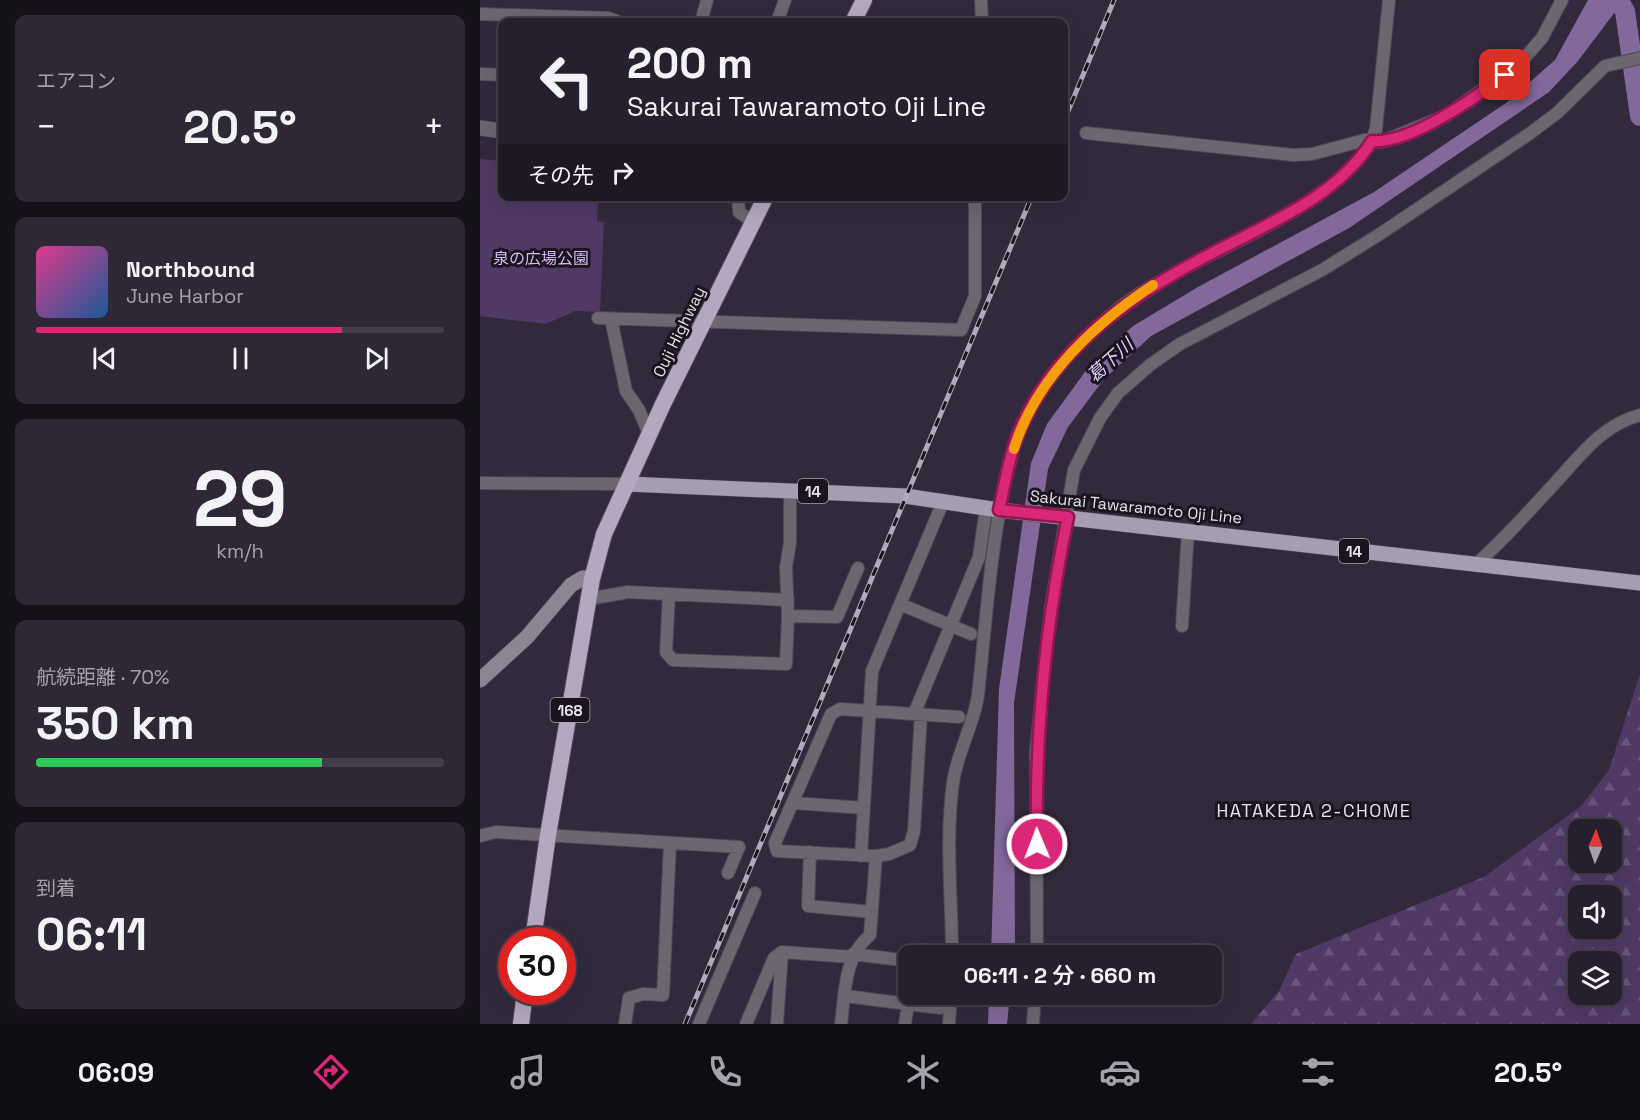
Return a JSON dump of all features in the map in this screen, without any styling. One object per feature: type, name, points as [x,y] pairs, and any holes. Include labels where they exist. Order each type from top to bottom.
[{"type":"highway","points":[[855,18],[864,0]]},
{"type":"highway","name":"Ouji Highway","points":[[627,484],[649,434],[764,201]]},
{"type":"highway","name":"168","points":[[535,927],[548,835],[592,579],[604,534],[627,484]]},
{"type":"highway","points":[[521,1024],[523,1005]]},
{"type":"main road","name":"Sakurai Tawaramoto Oji Line","points":[[627,484],[905,496],[992,509],[1640,584]]},
{"type":"main road","points":[[480,680],[526,637],[577,580],[592,579]]},
{"type":"street","points":[[702,18],[707,0]]},
{"type":"street","points":[[778,18],[785,0]]},
{"type":"street","points":[[981,0],[982,18]]},
{"type":"street","points":[[959,717],[917,714],[869,711],[840,710],[831,714],[775,843],[777,851],[876,856],[904,849],[912,839],[917,714],[979,556],[992,509],[1021,427],[1054,373],[1119,307],[1156,283],[1293,212],[1321,194],[1361,159],[1372,141],[1378,116],[1389,0]]},
{"type":"street","points":[[1086,133],[1293,155],[1312,154],[1365,140],[1381,142],[1447,115],[1488,88],[1522,61],[1542,38],[1562,0]]},
{"type":"street","points":[[480,14],[608,18]]},
{"type":"street","points":[[1037,945],[1038,713],[1051,606],[1068,517],[1074,470],[1085,444],[1118,393],[1150,365],[1180,344],[1322,270],[1432,201],[1557,113],[1599,70],[1616,62],[1640,58]]},
{"type":"street","points":[[480,74],[498,75]]},
{"type":"street","points":[[480,128],[498,130]]},
{"type":"street","points":[[738,201],[739,212],[753,222]]},
{"type":"street","points":[[649,434],[639,410],[626,391],[604,319],[961,330],[975,296],[975,201]]},
{"type":"street","points":[[1475,565],[1496,547],[1590,444],[1618,422],[1640,415]]},
{"type":"street","points":[[480,483],[627,484]]},
{"type":"street","points":[[669,594],[666,652],[673,660],[786,664],[788,600],[786,567],[790,542],[790,490]]},
{"type":"street","points":[[861,856],[872,671],[944,502]]},
{"type":"street","points":[[952,945],[951,800],[957,758],[977,700],[992,509]]},
{"type":"street","points":[[1182,626],[1188,531]]},
{"type":"street","points":[[788,616],[837,617],[858,568]]},
{"type":"street","points":[[589,599],[628,592],[788,600]]},
{"type":"street","points":[[900,604],[971,634]]},
{"type":"street","points":[[794,803],[864,808]]},
{"type":"street","points":[[480,836],[496,832],[739,848],[728,873]]},
{"type":"street","points":[[625,1024],[629,998],[643,994],[663,995],[670,843]]},
{"type":"street","points":[[810,852],[808,906],[872,912]]},
{"type":"street","points":[[841,1024],[852,955],[870,935],[876,856]]},
{"type":"street","points":[[699,1024],[755,893]]},
{"type":"street","points":[[777,1024],[782,952]]},
{"type":"street","points":[[746,1024],[774,958],[782,952],[898,960]]},
{"type":"street","points":[[845,996],[898,1003]]},
{"type":"street","points":[[905,1024],[908,1005]]},
{"type":"street","points":[[916,1005],[940,1008],[940,1005]]},
{"type":"street","points":[[949,1024],[950,1005]]},
{"type":"street","points":[[1033,1024],[1034,1005]]},
{"type":"green space","name":"泉の広場公園","points":[[480,159],[498,161],[498,201],[600,201],[597,221],[604,222],[600,312],[575,311],[546,324],[480,316]]},
{"type":"green space","points":[[1640,674],[1640,1024],[1251,1024],[1279,991],[1296,954],[1484,877],[1581,806],[1609,770]]},
{"type":"water","name":"葛下川","points":[[1588,0],[1624,0],[1578,61],[1549,92],[1349,228],[1151,336],[1104,379],[1068,427],[1048,469],[1014,703],[1015,945],[991,945],[999,689],[1031,463],[1047,424],[1090,365],[1133,326],[1198,287],[1374,192],[1506,103],[1555,60]]},
{"type":"water","points":[[989,1005],[1009,1005],[1007,1024],[988,1024]]},
{"type":"waterway","points":[[1618,0],[1625,11],[1640,116]]},
{"type":"railway","points":[[1068,111],[1114,0]]},
{"type":"railway","points":[[685,1024],[1030,201]]},
{"type":"slow traffic","points":[[1014,449],[1021,427],[1054,373],[1119,307],[1153,285]]},
{"type":"district","name":"HATAKEDA 2-CHOME","points":[[1314,810]]},
{"type":"route","points":[[1037,844],[1038,713],[1051,606],[1068,517],[999,510],[1021,427],[1038,397],[1054,373],[1119,307],[1156,283],[1293,212],[1321,194],[1361,159],[1372,141],[1381,142],[1400,136],[1447,115],[1505,75]]}]
